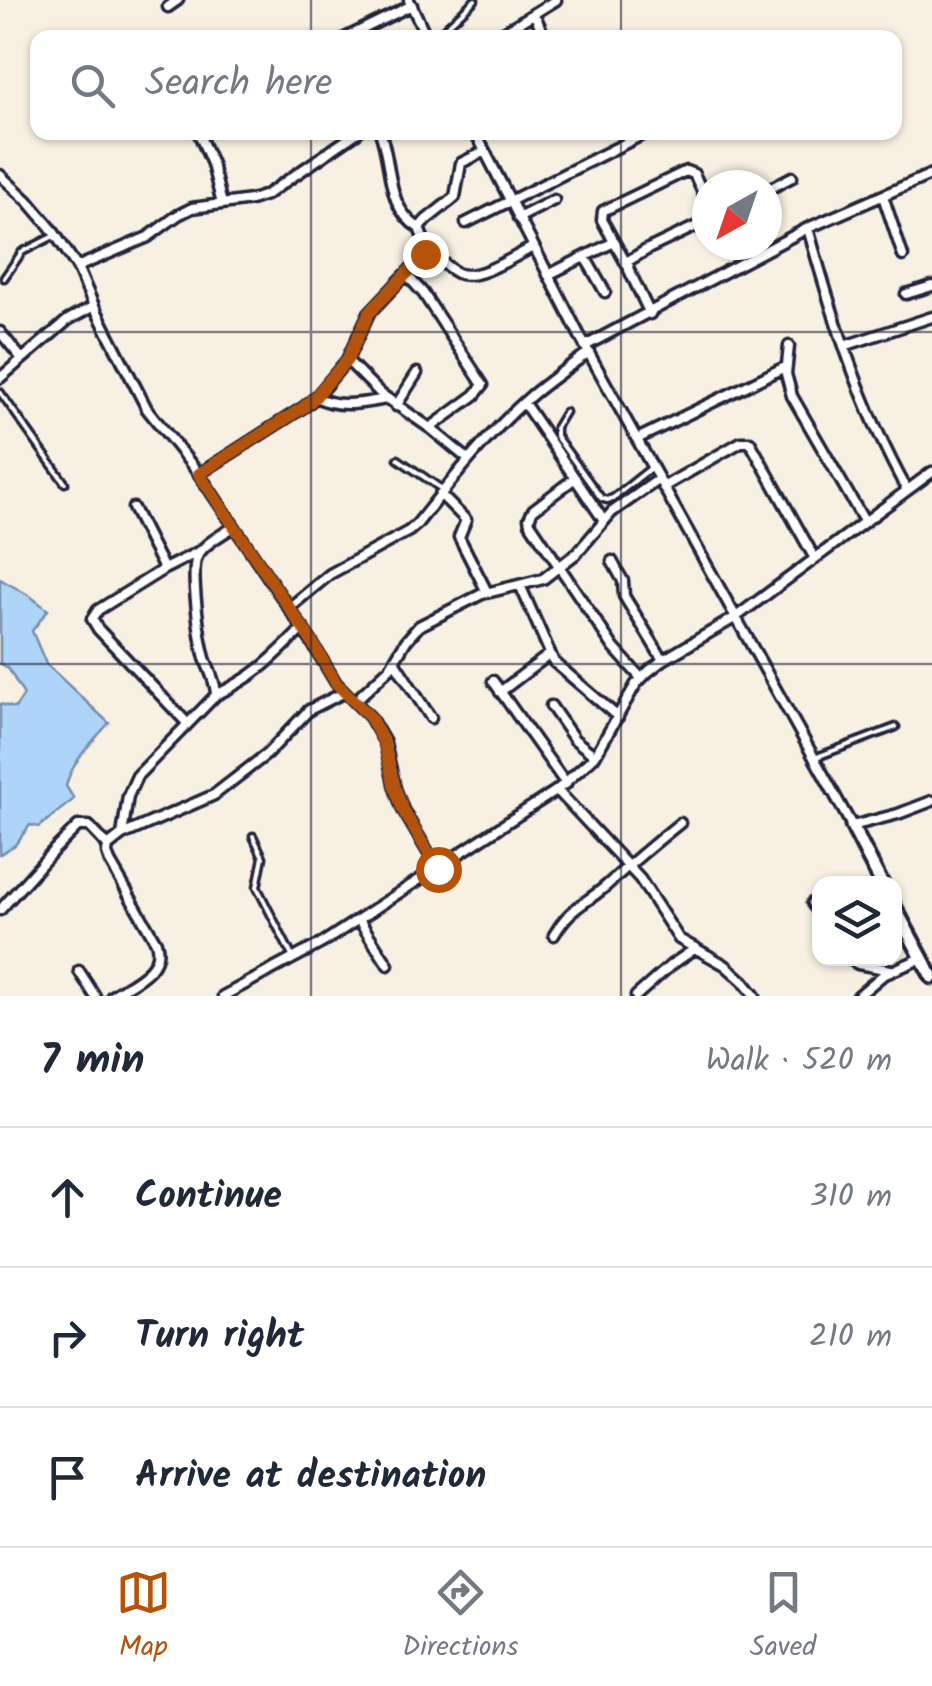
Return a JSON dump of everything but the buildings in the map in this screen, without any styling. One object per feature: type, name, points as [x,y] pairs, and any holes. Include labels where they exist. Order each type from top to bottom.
[{"type":"street","points":[[168,7],[178,0]]},
{"type":"street","points":[[507,30],[556,0]]},
{"type":"street","points":[[359,30],[410,3],[425,30]]},
{"type":"street","points":[[534,13],[541,30]]},
{"type":"street","points":[[202,140],[222,204]]},
{"type":"street","points":[[76,267],[148,237],[185,211],[266,195],[346,140]]},
{"type":"street","points":[[199,474],[316,396],[347,360],[364,318],[425,254],[420,228],[406,218],[395,198],[382,140]]},
{"type":"street","points":[[479,140],[587,349],[878,876]]},
{"type":"street","points":[[466,223],[632,140]]},
{"type":"street","points":[[420,228],[455,197],[461,163],[486,152]]},
{"type":"street","points":[[650,314],[602,220],[604,211],[680,172],[692,173]]},
{"type":"street","points":[[288,608],[330,574],[408,532],[468,460],[524,403],[587,349],[808,228],[932,174]]},
{"type":"street","points":[[0,176],[56,235],[147,409],[199,474],[330,673],[370,717],[387,751],[398,799],[438,869]]},
{"type":"street","points":[[782,182],[792,176]]},
{"type":"street","points":[[883,196],[902,256]]},
{"type":"street","points":[[518,218],[554,200]]},
{"type":"street","points":[[628,266],[635,256],[692,228]]},
{"type":"street","points":[[808,228],[844,346],[882,445],[907,490]]},
{"type":"street","points":[[548,275],[614,242]]},
{"type":"street","points":[[426,246],[454,271],[465,275],[489,270],[533,247]]},
{"type":"street","points":[[585,257],[605,292]]},
{"type":"street","points":[[406,274],[423,293],[483,384],[475,396],[430,428]]},
{"type":"street","points":[[906,294],[932,286]]},
{"type":"street","points":[[0,378],[68,320],[94,306]]},
{"type":"street","points":[[844,346],[932,317]]},
{"type":"street","points":[[0,332],[22,359]]},
{"type":"street","points":[[789,346],[788,387],[796,406],[864,521]]},
{"type":"street","points":[[347,360],[387,399],[468,460]]},
{"type":"street","points":[[636,439],[787,366]]},
{"type":"street","points":[[396,406],[417,373]]},
{"type":"street","points":[[316,396],[343,405],[387,399]]},
{"type":"street","points":[[524,403],[604,521]]},
{"type":"street","points":[[356,700],[394,661],[419,626],[487,592],[543,579],[576,553],[625,502],[741,442],[750,442],[814,558]]},
{"type":"street","points":[[223,996],[359,920],[558,790],[595,756],[641,678],[662,660],[736,617],[932,472]]},
{"type":"street","points":[[575,478],[529,518],[558,568],[614,648],[641,678]]},
{"type":"street","points":[[442,492],[465,516],[459,538],[487,592]]},
{"type":"street","points":[[133,508],[164,569]]},
{"type":"street","points":[[188,723],[92,619],[98,610],[233,527]]},
{"type":"street","points":[[202,549],[195,564],[198,617],[216,695]]},
{"type":"street","points":[[612,561],[623,581],[624,596],[662,660]]},
{"type":"street","points":[[520,585],[560,668],[618,717]]},
{"type":"street","points":[[122,836],[128,796],[136,776],[216,695],[256,673],[303,628]]},
{"type":"street","points":[[500,692],[550,654]]},
{"type":"street","points":[[394,661],[430,718]]},
{"type":"street","points":[[492,681],[566,784]]},
{"type":"street","points":[[112,996],[154,966],[159,952],[110,862],[108,846],[122,836],[214,796],[268,754],[310,710],[345,692]]},
{"type":"street","points":[[552,706],[574,739],[595,756]]},
{"type":"street","points":[[558,790],[650,892],[679,939],[736,973],[755,996]]},
{"type":"street","points":[[852,826],[932,801]]},
{"type":"street","points":[[554,935],[572,909],[601,890],[680,823]]},
{"type":"street","points":[[0,910],[78,826],[88,826],[108,846]]},
{"type":"street","points":[[359,920],[388,965]]},
{"type":"street","points":[[902,921],[932,976]]},
{"type":"street","points":[[636,996],[658,974],[696,948]]},
{"type":"street","points":[[858,996],[891,970],[922,958]]},
{"type":"street","points":[[869,966],[891,970]]},
{"type":"street","points":[[80,971],[94,996]]},
{"type":"lane","points":[[439,30],[474,0]]},
{"type":"lane","points":[[4,278],[22,252],[56,235]]},
{"type":"lane","points":[[0,392],[65,483]]},
{"type":"lane","points":[[565,412],[556,426],[556,436],[601,498],[614,498],[652,467]]},
{"type":"lane","points":[[398,459],[442,492]]},
{"type":"lane","points":[[814,758],[896,727]]},
{"type":"lane","points":[[253,836],[264,857],[257,888],[293,958]]},
{"type":"water","points":[[0,579],[48,610],[32,631],[46,664],[109,723],[73,768],[66,786],[74,799],[39,827],[30,825],[15,845],[0,854],[0,704],[15,708],[24,695],[8,668],[0,663]]},
{"type":"route","points":[[425,254],[364,318],[352,354],[316,396],[199,474],[336,683],[370,717],[387,751],[403,810],[438,869]]}]
